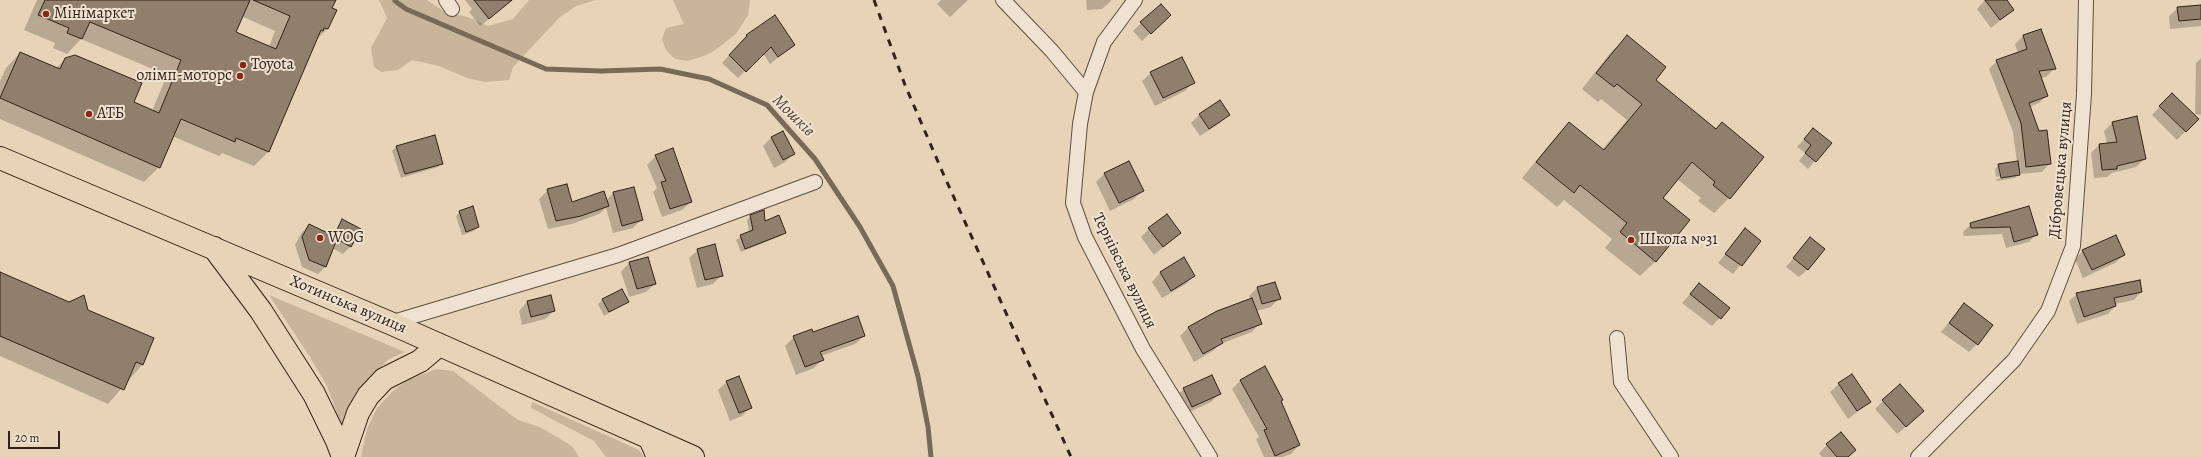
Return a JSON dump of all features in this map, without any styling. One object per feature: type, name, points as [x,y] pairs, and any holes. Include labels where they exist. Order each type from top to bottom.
[{"type":"main road","name":"Хотинська вулиця","points":[[0,158],[390,323],[654,448],[693,457]]},
{"type":"main road","points":[[213,248],[261,311],[314,394],[337,441],[343,457]]},
{"type":"main road","points":[[343,457],[358,413],[368,396],[384,379],[420,361],[439,345]]},
{"type":"street","points":[[1003,0],[1052,51],[1086,92]]},
{"type":"street","name":"Тернівська вулиця","points":[[1135,0],[1104,42],[1086,92],[1080,124],[1073,203],[1085,237],[1143,349],[1210,457]]},
{"type":"street","name":"Дібровецька вулиця","points":[[1918,457],[2014,360],[2048,311],[2073,246],[2084,94],[2086,0]]},
{"type":"street","points":[[390,323],[618,255],[815,182]]},
{"type":"street","points":[[1617,338],[1621,382],[1671,457]]},
{"type":"shaded area","points":[[379,0],[427,0],[445,12],[468,17],[488,26],[513,19],[529,0],[596,0],[576,6],[560,17],[513,67],[509,80],[485,82],[467,78],[439,66],[412,60],[398,70],[381,72],[374,67],[371,48],[387,18]]},
{"type":"shaded area","points":[[673,0],[750,0],[748,15],[736,34],[714,51],[704,56],[687,61],[675,59],[666,50],[662,39],[666,28],[684,24]]},
{"type":"shaded area","points":[[269,295],[405,352],[389,359],[358,389],[342,426],[327,386],[310,357]]},
{"type":"shaded area","points":[[436,369],[453,371],[518,420],[540,427],[572,446],[579,457],[361,457],[367,429],[377,408],[392,392],[406,381]]},
{"type":"shaded area","points":[[532,402],[639,450],[644,457],[606,457],[594,441],[531,408]]},
{"type":"building","points":[[45,0],[250,0],[236,32],[276,49],[290,16],[253,0],[336,0],[332,8],[337,10],[328,29],[324,28],[323,31],[321,30],[269,152],[236,138],[235,142],[181,119],[160,168],[0,98],[20,52],[60,69],[65,58],[75,55],[142,83],[134,102],[159,113],[181,60],[90,22],[82,39],[67,33],[69,28],[38,15]]},
{"type":"building","points":[[474,0],[512,0],[489,19]]},
{"type":"building","points":[[1985,0],[2007,0],[2014,10],[2000,20]]},
{"type":"building","points":[[1161,4],[1171,15],[1151,34],[1140,22]]},
{"type":"building","points":[[2201,5],[2201,19],[2179,21],[2177,7]]},
{"type":"building","points":[[775,15],[795,45],[778,57],[771,47],[746,72],[729,55],[747,36],[746,35]]},
{"type":"building","points":[[2041,29],[2056,69],[2039,71],[2048,96],[2029,103],[2039,131],[2047,130],[2051,164],[2026,167],[2021,123],[1996,60],[2027,49],[2023,35]]},
{"type":"building","points":[[1627,35],[1666,67],[1656,80],[1716,129],[1722,122],[1764,157],[1730,199],[1713,185],[1715,182],[1692,162],[1663,198],[1690,220],[1656,262],[1620,232],[1627,223],[1580,185],[1574,193],[1536,162],[1569,122],[1604,150],[1642,104],[1617,84],[1614,87],[1596,73]]},
{"type":"building","points":[[1182,57],[1195,83],[1163,98],[1150,72]]},
{"type":"building","points":[[2172,93],[2199,119],[2186,132],[2159,106]]},
{"type":"building","points":[[1220,100],[1230,115],[1209,129],[1199,114]]},
{"type":"building","points":[[2137,116],[2146,159],[2117,166],[2117,169],[2102,170],[2099,144],[2117,142],[2112,122]]},
{"type":"building","points":[[1813,128],[1832,143],[1816,162],[1805,153],[1811,145],[1804,139]]},
{"type":"building","points":[[783,131],[795,154],[783,160],[771,137]]},
{"type":"building","points":[[435,135],[443,164],[405,174],[396,146]]},
{"type":"building","points":[[673,148],[692,202],[670,209],[661,182],[666,181],[655,155]]},
{"type":"building","points":[[1129,161],[1144,191],[1119,203],[1104,173]]},
{"type":"building","points":[[2018,161],[2020,175],[2001,178],[1998,164]]},
{"type":"building","points":[[567,184],[572,202],[604,191],[609,206],[581,216],[556,221],[547,189]]},
{"type":"building","points":[[634,187],[643,220],[622,226],[613,192]]},
{"type":"building","points":[[473,206],[479,227],[466,232],[459,211]]},
{"type":"building","points":[[2029,206],[2038,235],[2014,242],[2010,227],[1971,228],[1970,223]]},
{"type":"building","points":[[764,210],[765,221],[779,215],[786,233],[745,249],[740,235],[753,230],[750,215]]},
{"type":"building","points":[[1167,214],[1181,233],[1163,247],[1148,228]]},
{"type":"building","points":[[342,219],[361,229],[351,247],[337,239],[326,267],[309,260],[302,237],[309,224],[334,236]]},
{"type":"building","points":[[1745,228],[1761,241],[1742,266],[1725,254]]},
{"type":"building","points":[[2116,235],[2125,255],[2092,270],[2082,250]]},
{"type":"building","points":[[1810,237],[1825,249],[1808,270],[1793,258]]},
{"type":"building","points":[[715,244],[723,276],[705,280],[697,249]]},
{"type":"building","points":[[648,257],[656,284],[637,289],[629,262]]},
{"type":"building","points":[[1184,257],[1195,276],[1171,291],[1160,272]]},
{"type":"building","points":[[0,272],[69,302],[84,295],[88,310],[154,338],[143,365],[136,362],[124,390],[0,336]]},
{"type":"building","points":[[2140,280],[2142,292],[2114,298],[2116,306],[2084,317],[2076,293]]},
{"type":"building","points":[[1275,282],[1281,299],[1262,304],[1257,287]]},
{"type":"building","points":[[1699,283],[1730,308],[1721,319],[1690,294]]},
{"type":"building","points":[[622,289],[629,302],[609,312],[602,299]]},
{"type":"building","points":[[551,295],[555,311],[531,317],[527,301]]},
{"type":"building","points":[[1252,298],[1262,324],[1221,339],[1223,343],[1203,354],[1188,327],[1217,311]]},
{"type":"building","points":[[1964,303],[1993,325],[1978,345],[1949,323]]},
{"type":"building","points":[[858,316],[865,336],[820,352],[824,360],[805,367],[793,336],[812,329],[813,332]]},
{"type":"building","points":[[1265,366],[1283,400],[1281,401],[1300,445],[1275,456],[1264,430],[1267,429],[1240,380]]},
{"type":"building","points":[[1852,374],[1871,402],[1857,411],[1838,383]]},
{"type":"building","points":[[1212,375],[1221,394],[1192,407],[1183,388]]},
{"type":"building","points":[[739,376],[752,408],[739,413],[726,381]]},
{"type":"building","points":[[1900,384],[1924,411],[1906,427],[1882,400]]},
{"type":"building","points":[[1841,432],[1856,450],[1848,457],[1837,457],[1826,444]]},
{"type":"waterway","name":"Мошків","points":[[395,1],[406,9],[546,69],[601,71],[660,69],[709,79],[767,105],[815,159],[860,227],[893,286],[918,376],[928,427],[931,457]]},
{"type":"railway","points":[[874,0],[905,85],[942,171],[1071,457]]},
{"type":"place","name":"Мінімаркет","points":[[46,14]]},
{"type":"place","name":"Toyota","points":[[243,65]]},
{"type":"place","name":"олімп-моторс","points":[[240,76]]},
{"type":"place","name":"АТБ","points":[[89,114]]},
{"type":"place","name":"WOG","points":[[320,238]]},
{"type":"place","name":"Школа №31","points":[[1631,240]]}]
